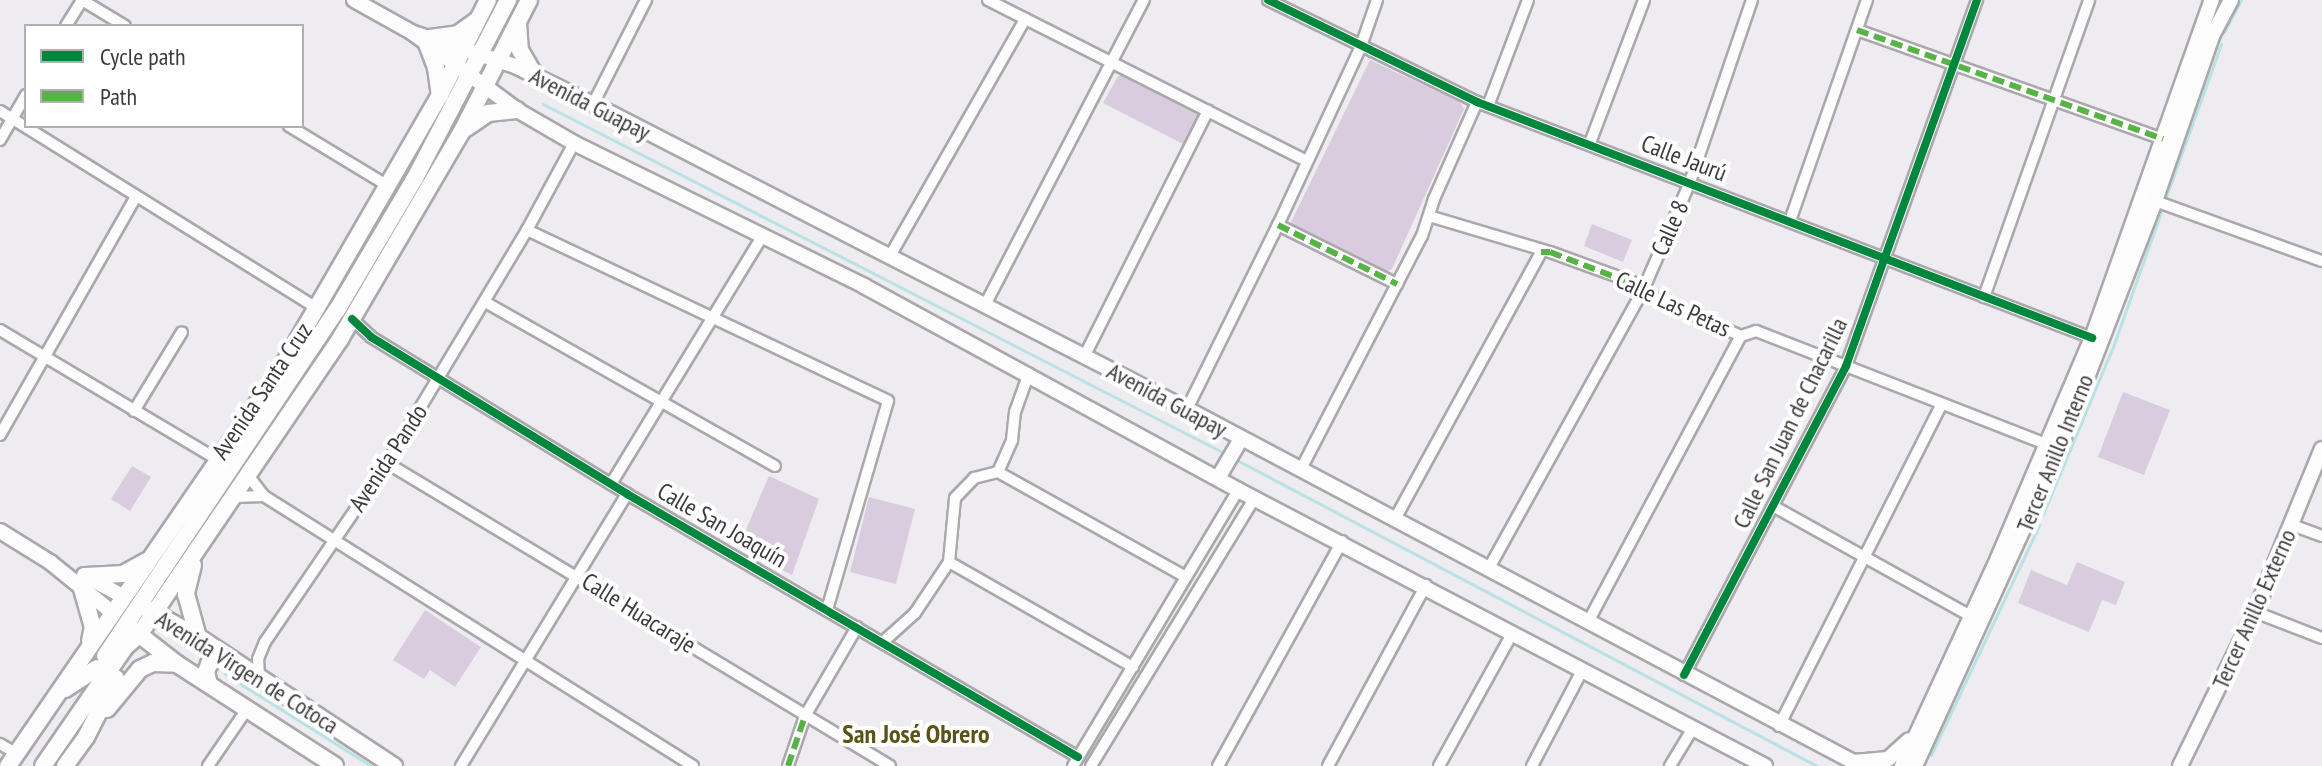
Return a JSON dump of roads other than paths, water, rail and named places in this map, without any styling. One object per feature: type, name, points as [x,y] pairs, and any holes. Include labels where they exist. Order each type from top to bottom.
[{"type":"main road","points":[[354,0],[469,63]]},
{"type":"main road","name":"Avenida Santa Cruz","points":[[43,766],[125,647],[147,609],[201,545],[340,339],[462,131],[469,63],[488,0]]},
{"type":"main road","name":"Avenida Santa Cruz","points":[[12,760],[284,364],[388,186],[449,96],[508,0]]},
{"type":"main road","name":"Avenida Santa Cruz","points":[[469,63],[503,65],[507,44],[529,0]]},
{"type":"main road","name":"Tercer Anillo Interno","points":[[1902,766],[2048,445],[2094,332],[2212,0]]},
{"type":"main road","name":"Tercer Anillo Interno","points":[[1915,766],[2014,553],[2155,201],[2212,36],[2231,0]]},
{"type":"main road","points":[[423,38],[458,34],[481,16]]},
{"type":"main road","points":[[518,22],[520,50],[534,74]]},
{"type":"main road","points":[[423,38],[469,63]]},
{"type":"main road","points":[[423,38],[449,96]]},
{"type":"main road","points":[[469,63],[507,44]]},
{"type":"main road","name":"Avenida Guapay","points":[[469,63],[503,65],[534,74],[1187,409],[1239,443],[1301,469],[1779,726],[1856,764]]},
{"type":"main road","name":"Avenida Guapay","points":[[469,63],[517,110],[574,143],[1029,373],[1238,490],[1342,541],[1765,766]]},
{"type":"main road","points":[[2094,332],[2113,293],[2142,211],[2155,201],[2152,186],[2177,116],[2180,90]]},
{"type":"main road","name":"Avenida Santa Cruz","points":[[147,609],[174,556],[313,347],[352,281],[445,120],[449,96]]},
{"type":"main road","points":[[462,131],[488,113],[517,110]]},
{"type":"main road","points":[[284,364],[352,281]]},
{"type":"main road","points":[[2014,553],[2021,518],[2048,456],[2048,445],[2057,437],[2097,336],[2112,311]]},
{"type":"main road","points":[[1218,478],[1239,443]]},
{"type":"main road","name":"Tercer Anillo Externo","points":[[2180,766],[2255,612],[2322,449]]},
{"type":"main road","points":[[174,556],[186,505]]},
{"type":"main road","points":[[1996,591],[1991,581],[2011,538],[2013,523]]},
{"type":"main road","points":[[0,531],[84,582],[124,597]]},
{"type":"main road","points":[[198,637],[186,594],[201,545]]},
{"type":"main road","points":[[84,582],[123,574],[141,564],[158,548]]},
{"type":"main road","points":[[84,582],[113,613]]},
{"type":"main road","points":[[83,657],[93,627],[84,582]]},
{"type":"main road","name":"Avenida Virgen de Cotoca","points":[[124,597],[198,637],[394,766]]},
{"type":"main road","name":"Avenida Virgen de Cotoca","points":[[113,613],[177,664],[335,766]]},
{"type":"main road","points":[[1938,716],[1943,685],[1972,625],[1971,616]]},
{"type":"main road","name":"Avenida Santa Cruz","points":[[31,766],[97,668],[133,630]]},
{"type":"main road","name":"Avenida Santa Cruz","points":[[65,766],[86,737],[107,691],[133,653],[133,630]]},
{"type":"main road","points":[[209,684],[206,672],[209,664],[215,659],[232,660]]},
{"type":"main road","points":[[86,737],[140,669],[153,663],[177,664]]},
{"type":"main road","points":[[58,694],[97,668]]},
{"type":"main road","points":[[1856,764],[1888,759],[1904,747],[1920,723]]},
{"type":"main road","points":[[1923,748],[1926,766]]},
{"type":"street","points":[[67,24],[82,0],[122,24]]},
{"type":"street","points":[[593,104],[646,0]]},
{"type":"street","points":[[988,0],[1307,161]]},
{"type":"street","points":[[985,305],[1113,65],[1144,0]]},
{"type":"street","name":"Calle Jaurú","points":[[1268,0],[1483,104],[1590,143],[1886,261],[1984,297],[2094,332]]},
{"type":"street","points":[[1187,409],[1278,225],[1361,46],[1377,0]]},
{"type":"street","points":[[1301,469],[1397,284],[1483,104],[1528,0]]},
{"type":"street","points":[[1590,143],[1644,0]]},
{"type":"street","name":"Calle 8","points":[[1489,568],[1644,288],[1690,182],[1752,0]]},
{"type":"street","points":[[1790,221],[1867,0]]},
{"type":"street","name":"Calle San Juan de Chacarilla","points":[[1684,675],[1846,366],[1977,0]]},
{"type":"street","points":[[1984,297],[2089,0]]},
{"type":"street","points":[[890,256],[1025,19]]},
{"type":"street","points":[[1857,30],[2054,103],[2163,139]]},
{"type":"street","points":[[0,140],[24,98]]},
{"type":"street","points":[[1084,357],[1208,110]]},
{"type":"street","points":[[0,111],[24,127]]},
{"type":"street","points":[[26,128],[317,308]]},
{"type":"street","points":[[292,128],[388,186]]},
{"type":"street","name":"Avenida Pando","points":[[259,677],[258,659],[265,642],[387,463],[485,302],[574,143]]},
{"type":"street","points":[[0,435],[136,197]]},
{"type":"street","points":[[2155,201],[2322,261]]},
{"type":"street","name":"Calle Las Petas","points":[[1429,216],[1541,252],[1550,252],[1644,288],[1650,296],[1741,336],[1756,331],[2048,445]]},
{"type":"street","points":[[1278,225],[1397,284]]},
{"type":"street","points":[[527,230],[710,320],[888,401],[827,610]]},
{"type":"street","points":[[611,484],[762,237]]},
{"type":"street","points":[[1395,519],[1541,252]]},
{"type":"street","points":[[485,302],[775,466]]},
{"type":"street","name":"Calle San Joaquín","points":[[352,319],[371,337],[438,380],[627,494],[884,641],[1076,762]]},
{"type":"street","points":[[0,330],[216,459]]},
{"type":"street","points":[[134,411],[182,332]]},
{"type":"street","points":[[1588,622],[1741,336]]},
{"type":"street","points":[[340,339],[371,337]]},
{"type":"street","points":[[998,472],[1012,440],[1015,412],[1029,373]]},
{"type":"street","points":[[1779,726],[1941,405]]},
{"type":"street","name":"Calle Huacaraje","points":[[387,463],[579,575],[890,766]]},
{"type":"street","points":[[884,641],[915,613],[949,562],[959,491],[974,478],[998,472],[1186,577]]},
{"type":"street","points":[[248,475],[264,496],[693,766]]},
{"type":"street","points":[[1076,762],[1238,490]]},
{"type":"street","points":[[461,766],[627,494]]},
{"type":"street","points":[[234,497],[264,496]]},
{"type":"street","points":[[1093,765],[1255,497]]},
{"type":"street","points":[[1773,506],[1971,616]]},
{"type":"street","points":[[2292,525],[2322,536]]},
{"type":"street","points":[[1218,766],[1342,541]]},
{"type":"street","points":[[949,562],[1133,667]]},
{"type":"street","points":[[1328,766],[1426,585]]},
{"type":"street","points":[[2255,612],[2322,638]]},
{"type":"street","points":[[1159,622],[1172,630]]},
{"type":"street","points":[[788,766],[805,716],[857,627]]},
{"type":"street","points":[[1439,766],[1513,632]]},
{"type":"street","name":"Avenida Pando","points":[[232,660],[265,642]]},
{"type":"street","points":[[1532,766],[1583,669]]},
{"type":"street","points":[[208,766],[247,709]]},
{"type":"street","points":[[1670,766],[1693,728]]},
{"type":"street","points":[[0,744],[12,760]]},
{"type":"waterway","points":[[2224,32],[2241,0]]},
{"type":"waterway","points":[[2166,197],[2221,44]]},
{"type":"waterway","points":[[543,104],[1226,454]]},
{"type":"waterway","points":[[2043,514],[2114,344],[2162,209]]},
{"type":"waterway","points":[[1233,458],[1817,766]]},
{"type":"waterway","points":[[1931,755],[2039,525]]},
{"type":"waterway","points":[[225,674],[371,766]]},
{"type":"district","name":"San José Obrero","points":[[916,734]]}]
